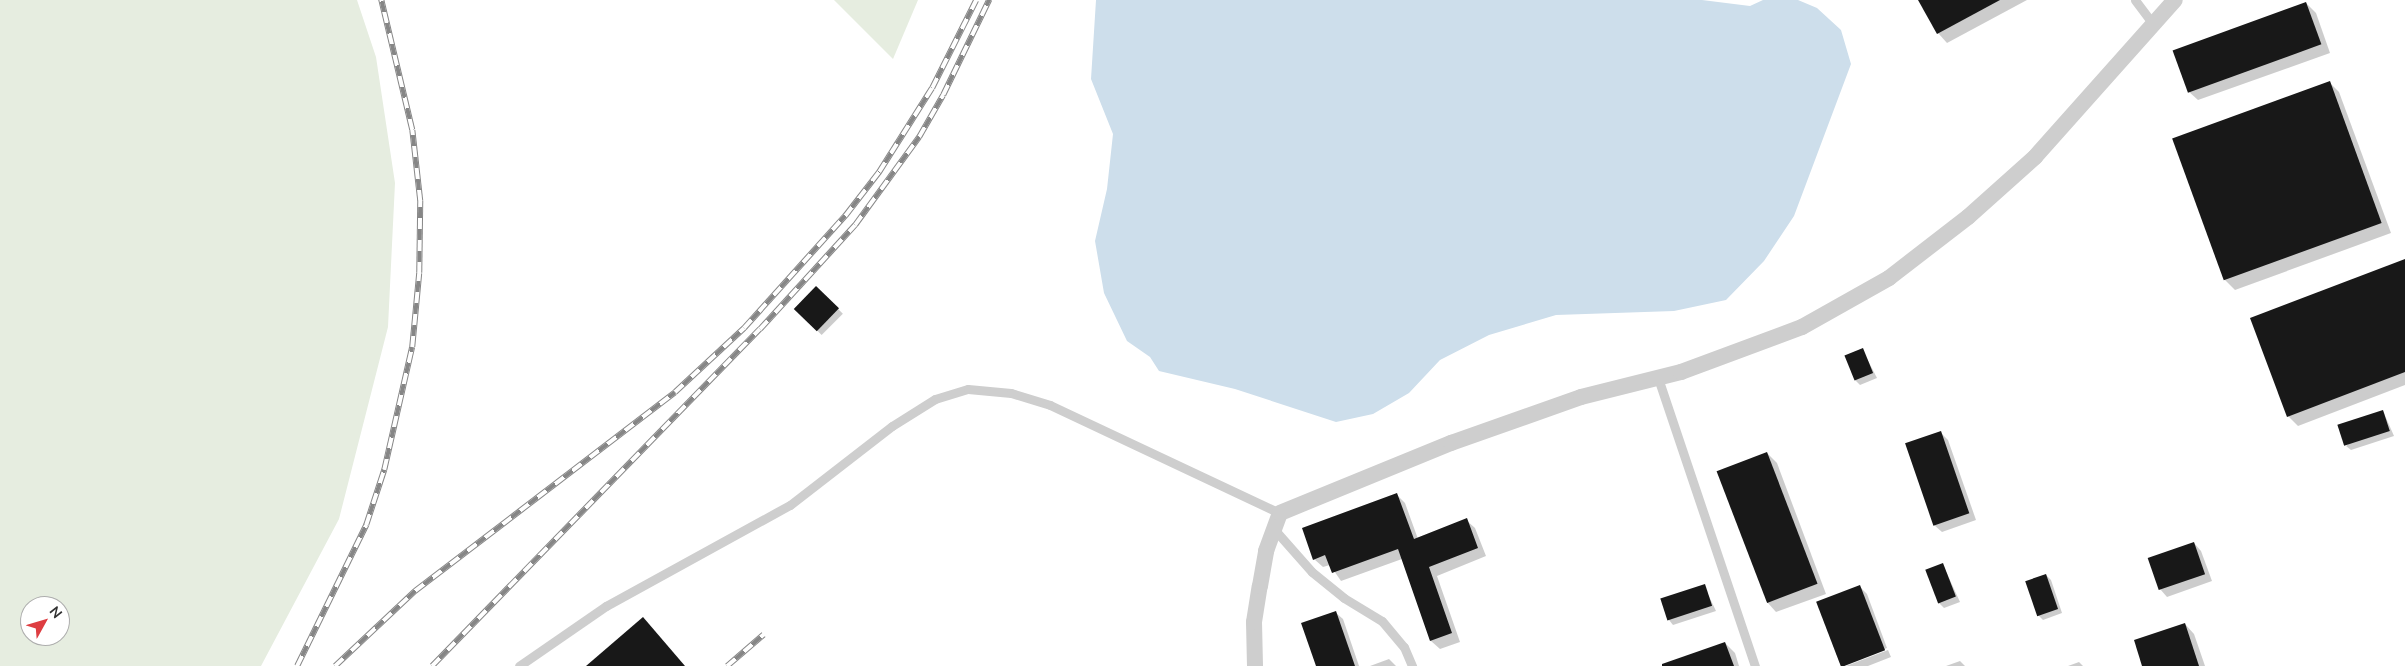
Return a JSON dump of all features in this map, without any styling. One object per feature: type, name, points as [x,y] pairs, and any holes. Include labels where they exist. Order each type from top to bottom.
[{"type":"street","points":[[1255,666],[1254,622],[1266,551],[1280,513],[1516,420],[1581,397],[1658,378],[1802,327],[1889,278],[1968,217],[2035,157],[2175,0]]},
{"type":"lane","points":[[2135,0],[2153,24]]},
{"type":"lane","points":[[1658,378],[1755,666]]},
{"type":"lane","points":[[519,666],[606,606],[790,505],[892,426],[935,399],[968,388],[1010,393],[1050,405],[1280,513]]},
{"type":"lane","points":[[1274,529],[1312,572],[1344,598],[1382,621],[1404,647],[1412,666]]},
{"type":"shaded area","points":[[0,0],[357,0],[376,57],[395,183],[388,327],[339,519],[261,666],[0,666]]},
{"type":"shaded area","points":[[834,0],[918,0],[893,59]]},
{"type":"water","points":[[1096,0],[1702,0],[1750,6],[1763,0],[1798,0],[1817,8],[1841,30],[1851,64],[1794,216],[1764,261],[1726,300],[1674,311],[1556,315],[1489,335],[1440,360],[1409,393],[1373,414],[1336,422],[1235,389],[1159,371],[1150,357],[1127,341],[1104,293],[1095,241],[1107,189],[1113,134],[1091,79]]},
{"type":"building","points":[[1918,0],[2000,0],[1937,34]]},
{"type":"building","points":[[2306,2],[2321,44],[2188,93],[2173,51]]},
{"type":"building","points":[[2330,81],[2382,223],[2224,280],[2172,138]]},
{"type":"building","points":[[2405,259],[2405,372],[2287,417],[2250,318]]},
{"type":"building","points":[[816,286],[839,308],[817,331],[794,309]]},
{"type":"building","points":[[1863,348],[1873,373],[1855,381],[1844,355]]},
{"type":"building","points":[[2383,410],[2390,431],[2344,446],[2337,425]]},
{"type":"building","points":[[1941,431],[1969,513],[1933,526],[1905,443]]},
{"type":"building","points":[[1767,452],[1818,584],[1767,603],[1717,471]]},
{"type":"building","points":[[1397,493],[1414,539],[1467,518],[1478,548],[1429,567],[1452,633],[1430,641],[1398,549],[1332,573],[1325,555],[1313,560],[1302,528]]},
{"type":"building","points":[[2194,542],[2205,574],[2159,590],[2148,558]]},
{"type":"building","points":[[1943,563],[1956,597],[1938,603],[1925,570]]},
{"type":"building","points":[[2046,574],[2058,609],[2037,616],[2025,581]]},
{"type":"building","points":[[1705,584],[1712,606],[1667,620],[1660,599]]},
{"type":"building","points":[[1860,585],[1885,650],[1841,666],[1816,602]]},
{"type":"building","points":[[1336,611],[1355,666],[1316,666],[1301,623]]},
{"type":"building","points":[[643,617],[685,666],[586,666]]},
{"type":"building","points":[[2185,623],[2199,666],[2142,666],[2134,640]]},
{"type":"building","points":[[1725,642],[1734,666],[1662,666],[1662,664]]},
{"type":"railway","points":[[297,666],[366,525],[384,470],[412,347],[419,273],[420,201],[412,130],[381,0]]},
{"type":"railway","points":[[335,666],[415,591],[675,392],[744,328],[845,216],[879,172],[932,88],[976,0]]},
{"type":"railway","points":[[432,666],[760,329],[855,225],[919,137],[943,95],[989,0]]},
{"type":"railway","points":[[727,666],[763,635]]}]
